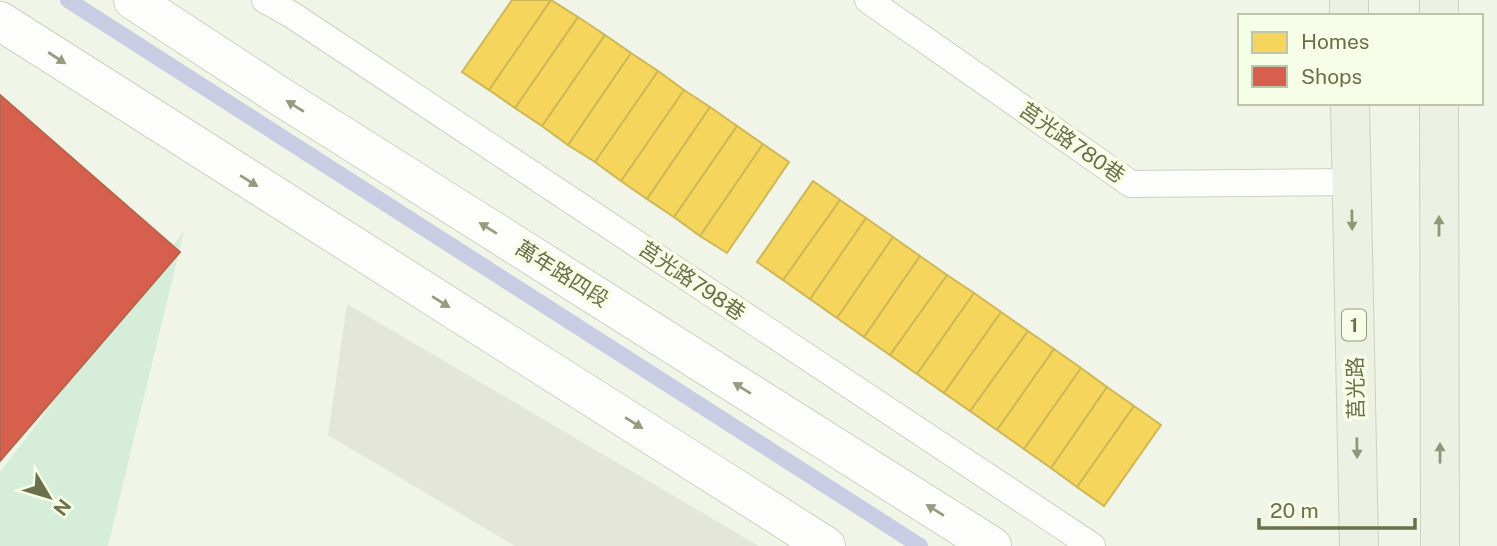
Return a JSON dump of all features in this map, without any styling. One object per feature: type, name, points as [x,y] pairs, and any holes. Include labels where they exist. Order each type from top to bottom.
[{"type":"main road","name":"莒光路","points":[[1350,105],[1359,546]]},
{"type":"main road","points":[[1439,105],[1440,546]]},
{"type":"street","name":"萬年路四段","points":[[133,0],[289,103],[992,546]]},
{"type":"street","points":[[0,21],[827,546]]},
{"type":"lane","name":"莒光路798巷","points":[[265,0],[297,8],[1092,546]]},
{"type":"lane","name":"莒光路780巷","points":[[868,0],[1131,184],[1351,182]]},
{"type":"shaded area","points":[[347,304],[759,546],[515,546],[328,435]]},
{"type":"green space","points":[[184,231],[108,546],[0,546],[0,472]]},
{"type":"building: Homes","points":[[512,0],[551,0],[489,90],[462,72]]},
{"type":"building: Homes","points":[[551,0],[578,17],[515,108],[489,90]]},
{"type":"building: Homes","points":[[578,17],[605,35],[542,126],[515,108]]},
{"type":"building: Homes","points":[[605,35],[631,53],[568,145],[542,126]]},
{"type":"building: Homes","points":[[631,53],[658,71],[595,162],[568,145]]},
{"type":"building: Homes","points":[[658,71],[684,90],[621,181],[595,162]]},
{"type":"building: Homes","points":[[684,90],[710,107],[647,199],[621,181]]},
{"type":"building: Homes","points":[[710,107],[737,126],[674,217],[647,199]]},
{"type":"building: Homes","points":[[737,126],[763,144],[700,236],[674,217]]},
{"type":"building: Homes","points":[[763,144],[789,162],[727,253],[700,236]]},
{"type":"building: Homes","points":[[813,181],[840,200],[783,280],[757,262]]},
{"type":"building: Homes","points":[[840,200],[866,218],[810,299],[783,280]]},
{"type":"building: Homes","points":[[866,218],[893,237],[837,318],[810,299]]},
{"type":"building: Homes","points":[[893,237],[920,256],[864,337],[837,318]]},
{"type":"building: Homes","points":[[920,256],[947,275],[890,355],[864,337]]},
{"type":"building: Homes","points":[[947,275],[974,293],[917,374],[890,355]]},
{"type":"building: Homes","points":[[974,293],[1001,312],[944,393],[917,374]]},
{"type":"building: Homes","points":[[1001,312],[1028,331],[970,411],[944,393]]},
{"type":"building: Homes","points":[[1028,331],[1054,349],[997,430],[970,411]]},
{"type":"building: Homes","points":[[1054,349],[1081,368],[1024,449],[997,430]]},
{"type":"building: Homes","points":[[1081,368],[1107,387],[1051,468],[1024,449]]},
{"type":"building: Homes","points":[[1107,387],[1134,406],[1077,487],[1051,468]]},
{"type":"building: Homes","points":[[1134,406],[1161,425],[1104,506],[1077,487]]},
{"type":"building: Shops","points":[[0,95],[180,252],[0,461]]},
{"type":"waterway","points":[[68,0],[920,546]]}]
